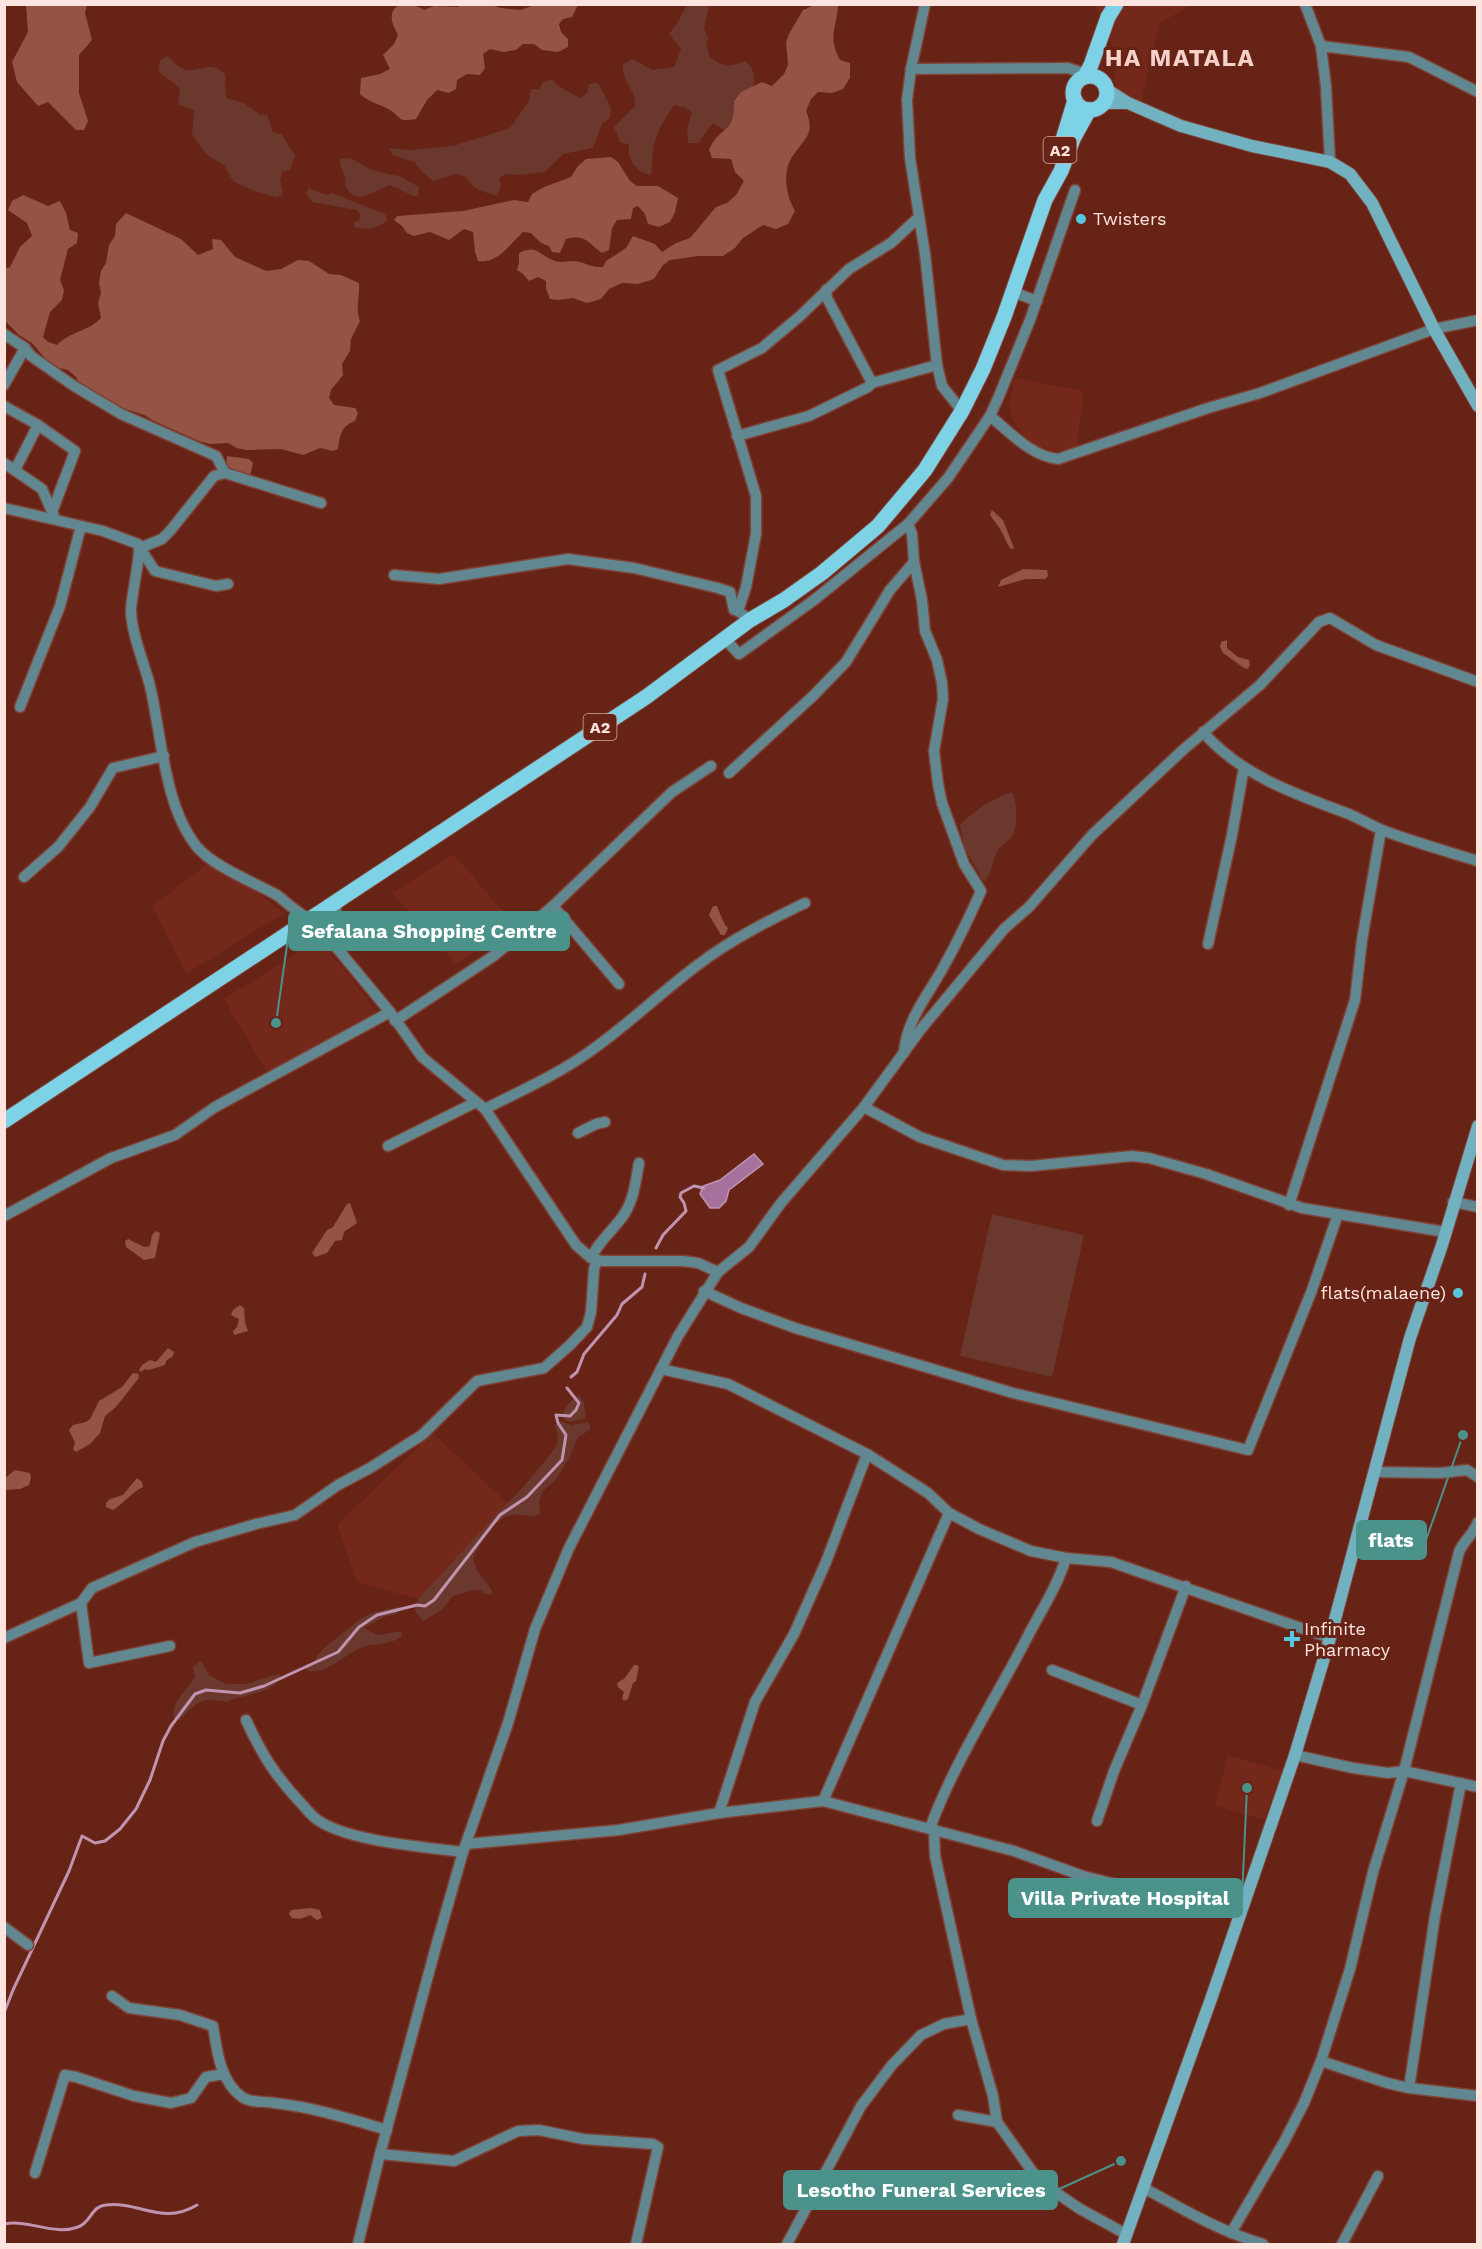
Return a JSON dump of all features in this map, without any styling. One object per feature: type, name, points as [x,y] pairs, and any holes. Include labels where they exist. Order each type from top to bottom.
[{"type":"main road","name":"A2","points":[[4,1121],[646,697],[725,639],[744,616],[784,600],[822,573],[878,526],[926,470],[962,411],[983,369],[1045,200],[1052,169],[1075,100],[1074,89],[1080,79],[1096,84],[1099,66],[1115,19],[1115,7]]},
{"type":"main road","points":[[1075,100],[1081,107],[1089,110],[1095,109],[1096,84],[1128,103],[1181,126],[1252,146],[1330,162],[1350,174],[1372,203],[1434,329],[1478,406]]},
{"type":"main road","name":"A2","points":[[1045,200],[1089,110]]},
{"type":"main road","points":[[1125,2239],[1295,1755],[1330,1638],[1410,1338],[1478,1126]]},
{"type":"street","points":[[925,4],[907,100],[910,158],[925,254],[937,365],[942,386],[962,411]]},
{"type":"street","points":[[1305,4],[1321,46],[1326,87],[1330,162]]},
{"type":"street","points":[[1321,46],[1409,57],[1478,93]]},
{"type":"street","points":[[911,69],[1068,68],[1096,84]]},
{"type":"street","points":[[725,639],[739,654],[814,600],[909,524],[948,478],[990,416],[1037,301],[1075,190]]},
{"type":"street","points":[[394,575],[439,579],[568,559],[590,561],[634,568],[730,592],[734,610],[744,616],[746,587],[756,534],[756,496],[718,370],[762,348],[800,316],[849,269],[891,243],[919,217]]},
{"type":"street","points":[[826,290],[827,298],[872,383]]},
{"type":"street","points":[[1013,291],[1037,301]]},
{"type":"street","points":[[990,416],[1030,449],[1047,458],[1058,459],[1208,408],[1260,393],[1434,329],[1478,320]]},
{"type":"street","points":[[4,334],[74,386],[121,414],[216,456],[225,473]]},
{"type":"street","points":[[4,385],[25,348]]},
{"type":"street","points":[[737,436],[809,416],[872,383],[937,365]]},
{"type":"street","points":[[4,406],[38,425],[75,451],[54,515]]},
{"type":"street","points":[[15,470],[38,425]]},
{"type":"street","points":[[4,463],[42,489],[54,515]]},
{"type":"street","points":[[140,548],[162,538],[170,531],[213,476],[225,473],[321,503]]},
{"type":"street","points":[[4,508],[54,515],[81,526],[132,540],[138,544],[155,571],[216,586],[228,584]]},
{"type":"street","points":[[904,1053],[909,1026],[944,966],[981,891],[964,864],[938,784],[934,751],[943,699],[942,682],[937,660],[925,631],[909,524]]},
{"type":"street","points":[[20,707],[60,606],[81,526]]},
{"type":"street","points":[[140,548],[132,591],[133,623],[153,699],[176,808],[188,835],[199,850],[239,876],[278,896],[311,919],[393,1016],[422,1057],[481,1106],[576,1245],[594,1259],[618,1263],[683,1261],[698,1263],[718,1272]]},
{"type":"street","points":[[729,773],[813,696],[846,662],[890,590],[914,562]]},
{"type":"street","points":[[358,2244],[417,2010],[464,1848],[508,1722],[535,1629],[558,1571],[661,1369],[704,1291],[718,1272],[749,1247],[781,1203],[864,1107],[921,1029],[1004,929],[1029,907],[1092,835],[1203,732],[1260,685],[1319,621],[1330,618],[1376,645],[1478,682]]},
{"type":"street","points":[[1203,732],[1214,745],[1244,767],[1298,795],[1381,830],[1478,861]]},
{"type":"street","points":[[24,877],[58,847],[84,815],[113,768],[164,756]]},
{"type":"street","points":[[4,1216],[111,1158],[175,1135],[215,1107],[393,1016],[495,955],[553,906],[672,792],[711,766]]},
{"type":"street","points":[[1208,944],[1244,767]]},
{"type":"street","points":[[1289,1205],[1356,994],[1362,940],[1381,830]]},
{"type":"street","points":[[332,942],[331,925],[338,901]]},
{"type":"street","points":[[388,1146],[558,1071],[588,1053],[642,1012],[666,989],[700,963],[755,927],[805,903]]},
{"type":"street","points":[[553,906],[619,984]]},
{"type":"street","points":[[864,1107],[920,1137],[1003,1165],[1031,1166],[1132,1156],[1149,1158],[1206,1174],[1289,1205],[1445,1232]]},
{"type":"street","points":[[578,1133],[605,1122]]},
{"type":"street","points":[[4,1638],[81,1603],[92,1588],[195,1542],[295,1515],[338,1485],[422,1435],[477,1381],[544,1368],[570,1346],[587,1327],[591,1312],[595,1248],[624,1214],[631,1202],[639,1163]]},
{"type":"street","points":[[1453,1202],[1478,1206]]},
{"type":"street","points":[[704,1291],[741,1308],[795,1328],[1013,1393],[1248,1450],[1312,1290],[1338,1214]]},
{"type":"street","points":[[661,1369],[728,1384],[867,1454],[928,1493],[949,1513],[1030,1551],[1066,1558],[1111,1562],[1330,1638]]},
{"type":"street","points":[[719,1813],[755,1702],[794,1635],[826,1562],[867,1454]]},
{"type":"street","points":[[1374,1472],[1440,1473],[1472,1468],[1478,1478]]},
{"type":"street","points":[[823,1801],[949,1513]]},
{"type":"street","points":[[1232,2233],[1284,2142],[1304,2103],[1321,2061],[1350,1969],[1373,1872],[1404,1771],[1459,1552],[1462,1544],[1476,1534],[1478,1522]]},
{"type":"street","points":[[1066,1558],[1034,1627],[952,1778],[932,1829],[935,1856],[970,2019],[993,2096],[997,2122],[1039,2181],[1125,2239]]},
{"type":"street","points":[[1097,1821],[1114,1770],[1142,1705],[1185,1586]]},
{"type":"street","points":[[81,1603],[89,1663],[170,1646]]},
{"type":"street","points":[[1052,1670],[1142,1705]]},
{"type":"street","points":[[246,1720],[262,1756],[278,1779],[315,1819],[357,1835],[464,1848],[619,1830],[719,1813],[823,1801],[1014,1851],[1083,1876],[1135,1889],[1242,1909]]},
{"type":"street","points":[[1295,1755],[1353,1768],[1388,1773],[1404,1771],[1478,1787]]},
{"type":"street","points":[[1409,2088],[1435,1916],[1461,1783]]},
{"type":"street","points":[[4,1927],[28,1945]]},
{"type":"street","points":[[112,1996],[129,2008],[180,2015],[213,2026],[216,2048],[224,2074],[244,2099],[316,2109],[387,2130]]},
{"type":"street","points":[[787,2244],[861,2106],[892,2065],[921,2035],[944,2024],[970,2019]]},
{"type":"street","points":[[1321,2061],[1409,2088],[1478,2096]]},
{"type":"street","points":[[35,2173],[65,2075],[134,2097],[171,2103],[192,2098],[206,2077],[224,2074]]},
{"type":"street","points":[[958,2115],[997,2122]]},
{"type":"street","points":[[380,2154],[454,2162],[518,2131],[539,2130],[583,2139],[653,2144],[658,2147],[636,2244]]},
{"type":"street","points":[[1342,2244],[1378,2176]]},
{"type":"street","points":[[1144,2187],[1188,2213],[1263,2244]]},
{"type":"shaded area","points":[[408,4],[424,10],[434,6],[458,7],[460,4],[491,5],[521,10],[534,5],[578,5],[572,17],[563,19],[559,24],[561,32],[568,39],[568,47],[558,52],[542,50],[534,44],[523,44],[516,50],[504,52],[490,49],[483,54],[485,68],[480,75],[467,74],[457,80],[456,89],[449,93],[437,90],[427,100],[416,119],[401,119],[390,110],[360,94],[361,78],[380,74],[390,69],[383,55],[394,44],[398,35],[392,21],[394,9]]},
{"type":"shaded area","points":[[817,4],[838,5],[834,45],[840,60],[850,63],[850,78],[843,89],[832,93],[818,92],[811,99],[806,111],[809,131],[792,157],[787,170],[787,191],[795,211],[788,224],[776,229],[763,225],[743,238],[735,248],[723,256],[698,256],[670,260],[663,265],[654,279],[638,284],[622,283],[609,289],[601,299],[587,303],[573,298],[550,299],[546,281],[538,277],[529,281],[517,270],[519,253],[530,250],[538,251],[557,262],[574,261],[603,267],[606,261],[626,248],[633,236],[655,244],[662,252],[690,238],[716,207],[727,203],[736,195],[744,181],[735,172],[731,159],[712,158],[709,150],[732,120],[734,101],[741,92],[762,82],[772,86],[784,74],[788,65],[786,42],[789,34],[803,10]]},
{"type":"shaded area","points":[[26,5],[87,5],[85,13],[92,40],[79,55],[79,93],[88,121],[84,130],[76,130],[48,102],[38,106],[17,82],[12,62],[28,32]]},
{"type":"shaded area","points":[[687,5],[709,5],[704,28],[708,37],[706,45],[710,57],[727,65],[745,61],[753,72],[754,86],[741,92],[734,101],[731,126],[724,130],[713,123],[698,143],[688,143],[687,129],[692,113],[684,107],[674,105],[656,139],[650,175],[633,164],[629,155],[629,144],[621,143],[614,127],[635,106],[633,94],[624,76],[623,64],[633,59],[652,70],[674,67],[681,49],[669,34]]},
{"type":"shaded area","points":[[1095,5],[1191,5],[1159,24],[1141,103],[1116,93],[1113,47]]},
{"type":"shaded area","points":[[168,56],[184,69],[210,67],[217,69],[225,74],[226,98],[244,103],[261,115],[267,115],[273,132],[282,135],[295,156],[290,169],[282,172],[281,196],[276,197],[254,191],[233,181],[224,165],[207,155],[192,134],[194,110],[178,105],[180,88],[158,71],[160,60]]},
{"type":"shaded area","points":[[552,79],[558,86],[580,98],[587,93],[589,84],[598,83],[611,108],[610,118],[602,124],[593,148],[563,154],[545,172],[505,174],[499,178],[501,185],[497,196],[481,191],[473,186],[466,177],[456,174],[433,181],[414,162],[393,155],[389,148],[409,150],[453,146],[510,128],[529,101],[531,89],[540,89],[543,82]]},
{"type":"shaded area","points":[[611,157],[618,162],[630,181],[637,186],[658,186],[678,198],[670,222],[659,227],[648,224],[645,214],[638,206],[633,208],[631,219],[617,220],[612,228],[609,250],[602,253],[586,240],[578,238],[566,239],[560,253],[552,252],[549,246],[541,243],[531,233],[523,232],[498,256],[478,261],[473,232],[464,229],[449,240],[430,232],[414,236],[407,233],[394,220],[397,216],[463,211],[514,200],[528,202],[532,194],[544,187],[571,177],[586,159]]},
{"type":"shaded area","points":[[350,158],[372,170],[401,177],[419,187],[418,197],[389,185],[366,195],[355,196],[345,185],[340,162],[340,159]]},
{"type":"shaded area","points":[[309,188],[327,195],[332,193],[385,214],[387,220],[372,228],[354,227],[354,222],[359,221],[361,215],[357,210],[312,202],[306,193]]},
{"type":"shaded area","points":[[23,195],[48,206],[60,201],[70,230],[78,233],[77,243],[68,249],[60,280],[64,290],[62,300],[50,312],[43,337],[48,342],[57,345],[101,318],[98,303],[101,293],[99,283],[101,271],[106,263],[109,245],[115,236],[116,224],[126,213],[181,239],[198,255],[213,249],[212,239],[221,240],[235,257],[266,271],[281,269],[298,260],[309,261],[329,274],[341,275],[359,283],[360,321],[351,339],[350,351],[342,364],[343,375],[331,390],[329,398],[334,405],[355,408],[358,413],[355,421],[342,432],[338,449],[333,451],[320,448],[303,455],[281,449],[246,450],[228,443],[210,444],[199,441],[144,415],[110,404],[80,385],[76,377],[68,370],[49,363],[32,343],[19,335],[5,321],[4,269],[10,267],[20,247],[32,236],[27,223],[8,210],[12,201]]},
{"type":"shaded area","points":[[1015,378],[1084,391],[1076,449],[1052,451],[1033,444],[1024,436],[1014,422],[1009,407]]},
{"type":"shaded area","points":[[227,456],[249,459],[253,463],[250,477],[226,468]]},
{"type":"shaded area","points":[[992,510],[1003,520],[1014,548],[1009,547],[991,516]]},
{"type":"shaded area","points":[[1023,569],[1047,570],[1048,576],[1045,579],[1026,579],[998,587],[1001,580]]},
{"type":"shaded area","points":[[1227,640],[1227,648],[1238,657],[1249,660],[1248,669],[1223,653],[1220,647],[1221,642]]},
{"type":"shaded area","points":[[1012,792],[1016,813],[1015,830],[1013,835],[998,849],[989,876],[984,882],[964,847],[960,825],[998,797]]},
{"type":"shaded area","points":[[454,854],[515,926],[456,964],[392,893]]},
{"type":"shaded area","points":[[210,862],[254,890],[284,913],[186,974],[152,906]]},
{"type":"shaded area","points":[[713,906],[717,906],[728,928],[725,935],[721,935],[709,915]]},
{"type":"shaded area","points":[[318,940],[379,1015],[268,1074],[224,999]]},
{"type":"shaded area","points":[[754,1154],[763,1164],[729,1190],[726,1201],[719,1208],[710,1208],[700,1194],[703,1186],[720,1180]]},
{"type":"shaded area","points":[[350,1203],[357,1223],[344,1232],[342,1240],[335,1241],[327,1253],[315,1257],[312,1253],[327,1230],[333,1227],[347,1204]]},
{"type":"shaded area","points":[[992,1214],[1084,1235],[1052,1377],[960,1356]]},
{"type":"shaded area","points":[[156,1231],[160,1233],[155,1258],[144,1260],[126,1247],[125,1241],[128,1239],[144,1247],[150,1246],[152,1235]]},
{"type":"shaded area","points":[[240,1305],[244,1308],[248,1331],[234,1335],[233,1331],[239,1319],[231,1315],[233,1310]]},
{"type":"shaded area","points":[[168,1348],[174,1352],[165,1365],[141,1372],[139,1370],[150,1360],[156,1362]]},
{"type":"shaded area","points":[[133,1373],[139,1374],[138,1379],[115,1408],[105,1416],[100,1433],[90,1444],[76,1452],[73,1449],[75,1443],[69,1430],[73,1425],[90,1419],[99,1401],[122,1387]]},
{"type":"shaded area","points":[[580,1396],[584,1403],[586,1418],[570,1422],[564,1420],[563,1411],[575,1397]]},
{"type":"shaded area","points":[[560,1421],[572,1425],[588,1422],[590,1430],[578,1437],[558,1477],[543,1491],[539,1502],[540,1514],[505,1517],[488,1532],[473,1558],[477,1570],[489,1585],[493,1595],[478,1589],[453,1596],[443,1609],[423,1621],[415,1611],[418,1599],[542,1465],[557,1444],[555,1425]]},
{"type":"shaded area","points":[[433,1433],[507,1503],[418,1599],[357,1582],[337,1525]]},
{"type":"shaded area","points":[[15,1470],[30,1473],[29,1485],[20,1489],[5,1490],[5,1478]]},
{"type":"shaded area","points":[[137,1478],[142,1482],[143,1487],[113,1510],[106,1507],[110,1499],[123,1495]]},
{"type":"shaded area","points":[[398,1607],[401,1609],[397,1614],[384,1617],[364,1628],[378,1635],[401,1631],[402,1636],[398,1639],[366,1646],[322,1670],[306,1670],[306,1665],[313,1662],[322,1650],[360,1619],[374,1612]]},
{"type":"shaded area","points":[[201,1661],[209,1675],[226,1684],[246,1684],[279,1674],[281,1676],[277,1682],[264,1691],[227,1702],[205,1700],[191,1708],[180,1720],[174,1717],[175,1706],[195,1677],[193,1667]]},
{"type":"shaded area","points":[[634,1665],[639,1667],[636,1681],[633,1683],[628,1699],[624,1701],[622,1698],[624,1692],[617,1683],[624,1679]]},
{"type":"shaded area","points":[[1228,1755],[1282,1771],[1264,1820],[1215,1805]]},
{"type":"shaded area","points":[[311,1908],[320,1910],[322,1918],[317,1920],[310,1915],[295,1919],[289,1914],[291,1910]]},
{"type":"waterway","points":[[656,1248],[663,1235],[686,1211],[680,1197],[681,1193],[694,1186],[704,1188]]},
{"type":"waterway","points":[[571,1377],[577,1372],[584,1354],[617,1315],[622,1304],[642,1287],[645,1274]]},
{"type":"waterway","points":[[4,2013],[69,1871],[82,1836],[95,1843],[105,1841],[120,1829],[136,1809],[150,1780],[163,1741],[171,1726],[195,1694],[206,1690],[240,1693],[264,1686],[338,1652],[359,1627],[377,1615],[417,1605],[425,1606],[434,1600],[500,1515],[527,1497],[562,1460],[566,1435],[556,1415],[570,1416],[579,1403],[567,1388]]},
{"type":"waterway","points":[[4,2224],[23,2224],[60,2230],[82,2225],[97,2208],[106,2205],[130,2206],[162,2213],[184,2211],[197,2205]]},
{"type":"place","name":"Twisters","points":[[1081,219]]},
{"type":"place","name":"Sefalana Shopping Centre","points":[[276,1023]]},
{"type":"place","name":"flats(malaene)","points":[[1458,1293]]},
{"type":"place","name":"flats","points":[[1463,1435]]},
{"type":"place","name":"Infinite Pharmacy","points":[[1292,1639]]},
{"type":"place","name":"Villa Private Hospital","points":[[1247,1788]]},
{"type":"place","name":"Lesotho Funeral Services","points":[[1121,2161]]},
{"type":"district","name":"HA MATALA","points":[[1180,58]]}]
